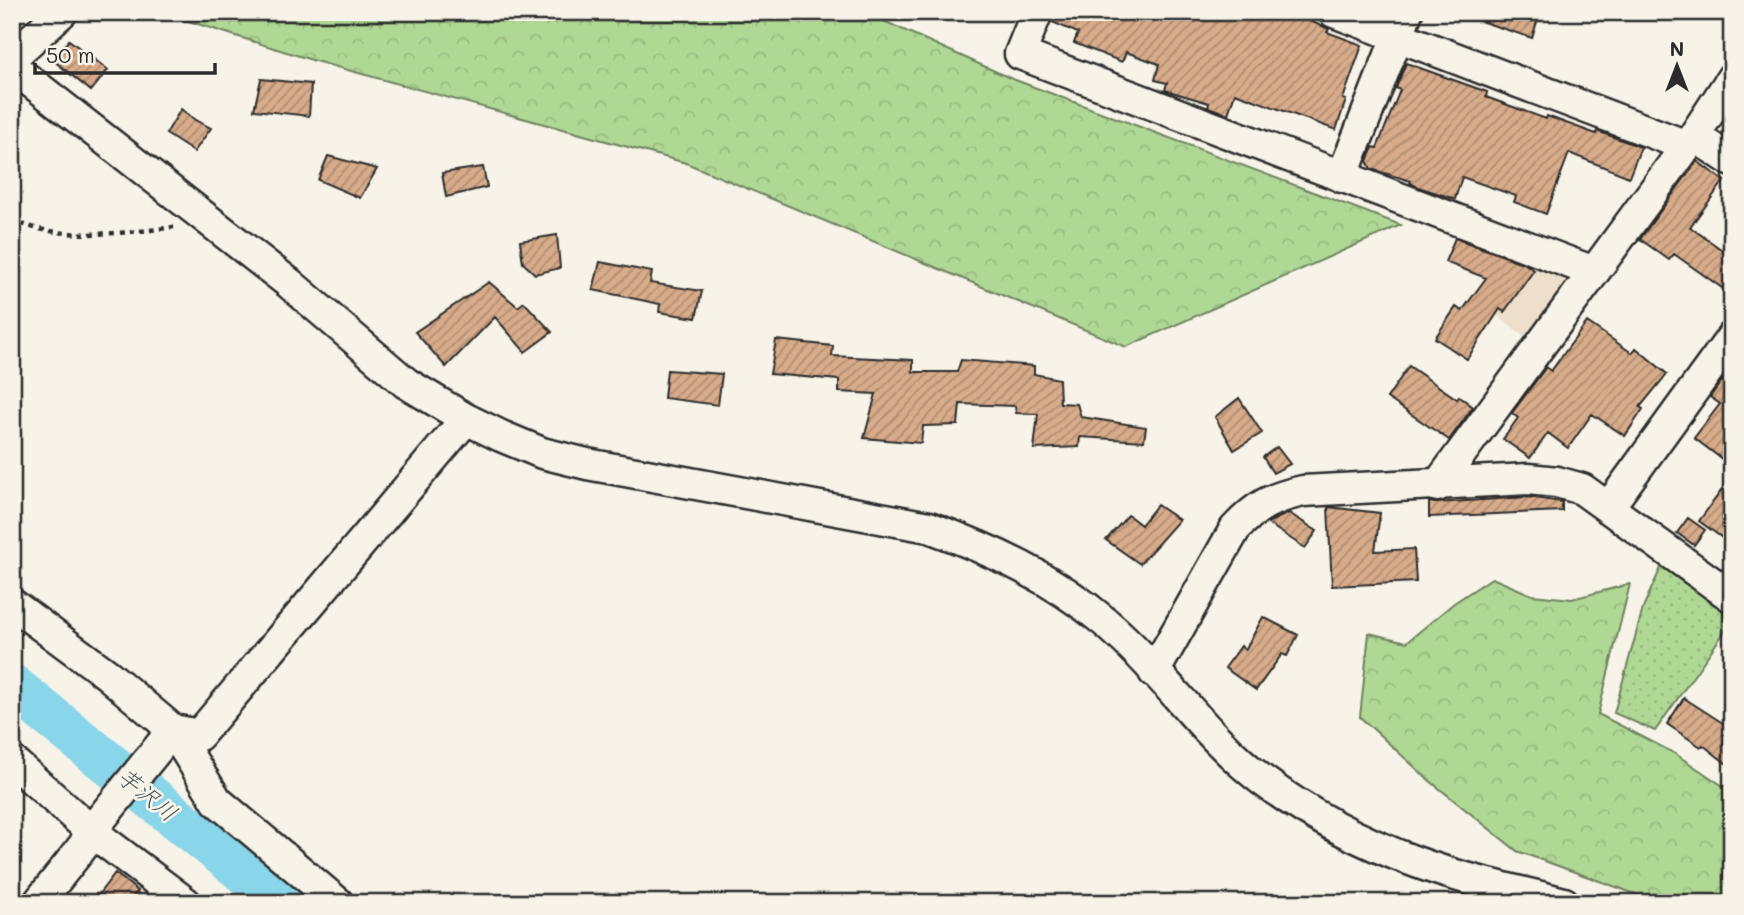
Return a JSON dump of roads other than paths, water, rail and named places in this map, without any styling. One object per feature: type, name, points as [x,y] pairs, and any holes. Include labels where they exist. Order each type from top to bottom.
[{"type":"street","points":[[12,57],[62,12]]},
{"type":"street","points":[[1037,12],[1020,54],[1594,272]]},
{"type":"street","points":[[1334,12],[1403,24],[1690,141],[1732,161]]},
{"type":"street","points":[[1342,177],[1403,24]]},
{"type":"street","points":[[12,67],[289,283],[406,383],[466,419],[542,453],[587,464],[929,527],[966,540],[1028,569],[1069,594],[1106,623],[1213,736],[1261,779],[1346,833],[1418,863],[1564,903]]},
{"type":"street","points":[[1437,486],[1690,141],[1732,78]]},
{"type":"street","points":[[1608,508],[1732,337]]},
{"type":"street","points":[[173,730],[199,735],[466,419]]},
{"type":"street","points":[[1154,672],[1235,528],[1253,510],[1277,497],[1303,491],[1528,480],[1557,482],[1582,489],[1731,594]]},
{"type":"street","points":[[12,604],[108,675],[173,730],[217,802],[338,903]]},
{"type":"street","points":[[38,903],[84,845],[91,831],[173,730]]},
{"type":"street","points":[[12,761],[91,831],[186,903]]},
{"type":"waterway","name":"芋沢川","points":[[12,686],[283,903]]}]
